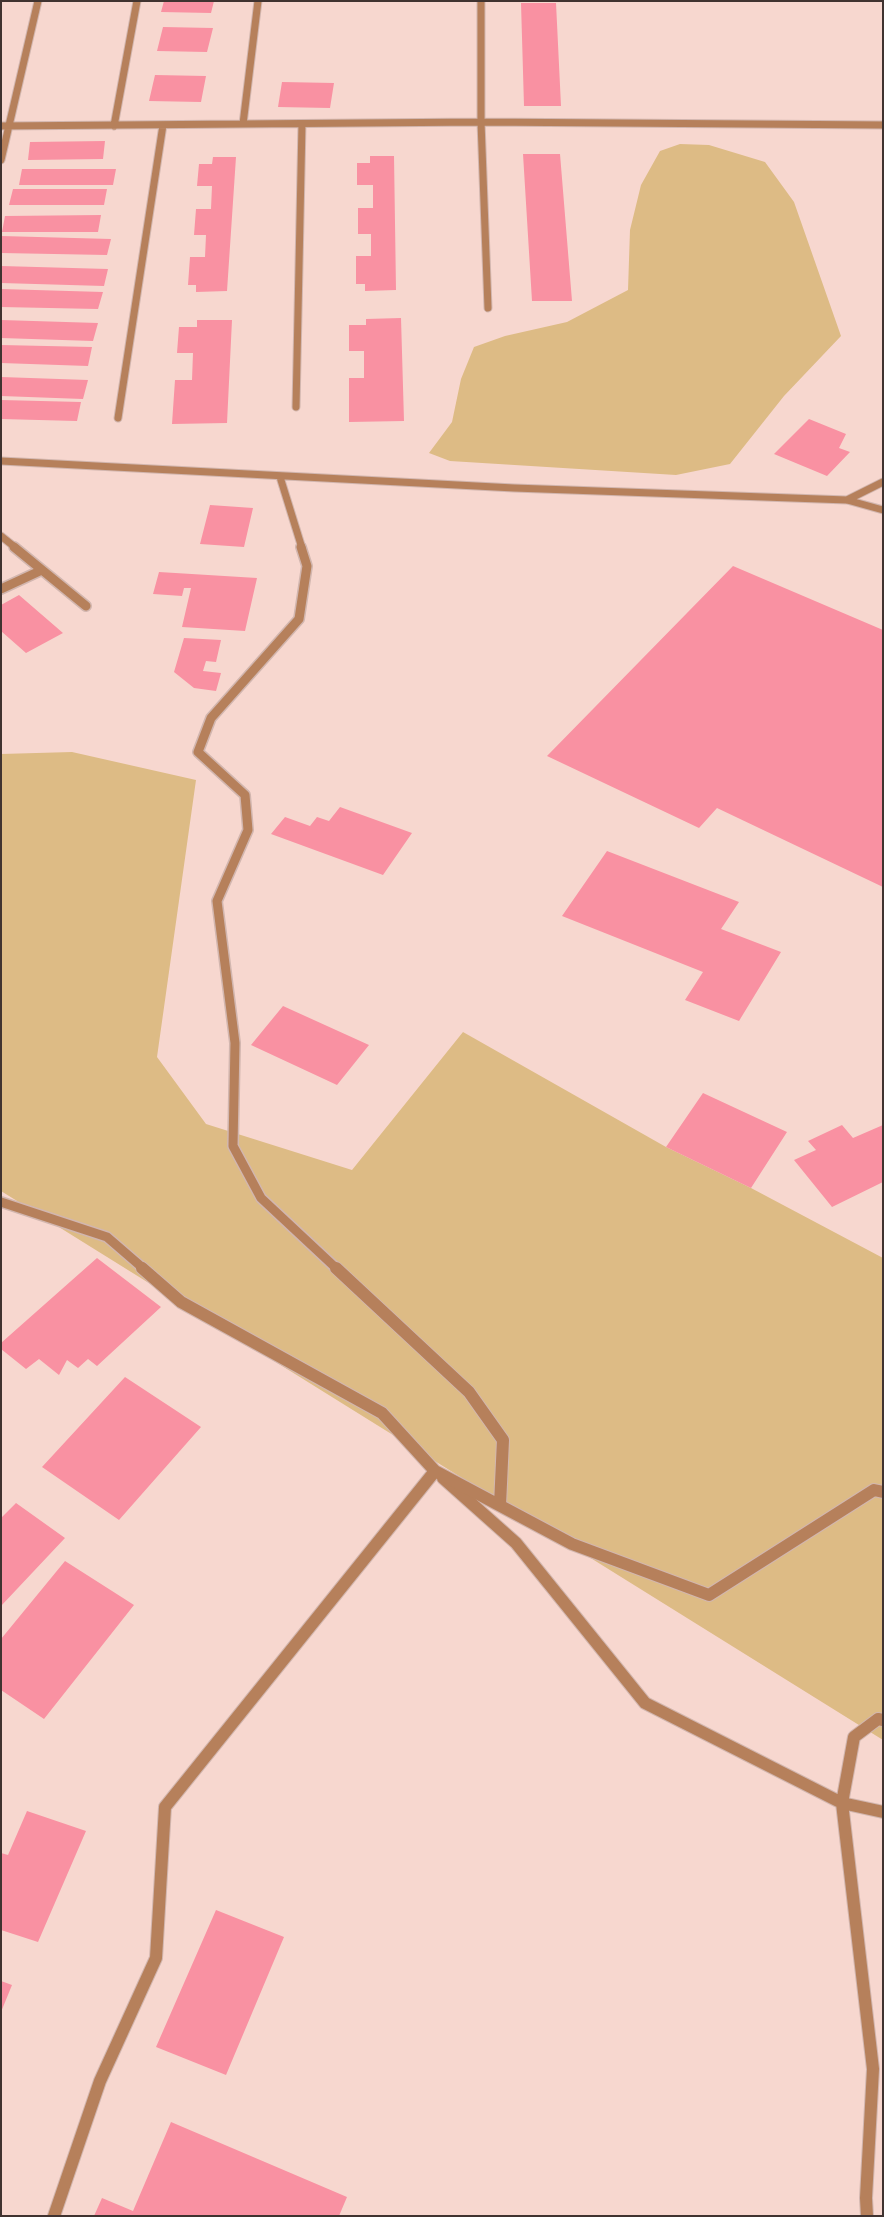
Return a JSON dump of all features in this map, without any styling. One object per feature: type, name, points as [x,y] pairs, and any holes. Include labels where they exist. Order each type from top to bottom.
[{"type":"street","points":[[1,160],[38,1]]},
{"type":"street","points":[[114,126],[137,1]]},
{"type":"street","points":[[243,124],[258,1]]},
{"type":"street","points":[[481,1],[481,122],[488,308]]},
{"type":"street","points":[[1,126],[481,122],[883,125]]},
{"type":"street","points":[[296,407],[302,124]]},
{"type":"street","points":[[118,418],[162,125]]},
{"type":"street","points":[[1,462],[280,477],[847,500],[883,510]]},
{"type":"street","points":[[280,477],[307,566],[298,619],[211,718],[198,752],[245,795],[248,830],[216,902],[235,1043],[234,1146],[261,1198],[469,1392],[503,1440],[500,1505]]},
{"type":"street","points":[[847,500],[883,482]]},
{"type":"street","points":[[1,536],[86,606]]},
{"type":"street","points":[[1,589],[42,570]]},
{"type":"street","points":[[1,1202],[107,1237],[181,1302],[382,1413],[435,1471],[516,1543],[645,1702],[842,1803],[883,1812]]},
{"type":"street","points":[[435,1471],[572,1544],[709,1595],[874,1490],[883,1492]]},
{"type":"street","points":[[54,2216],[100,2081],[156,1958],[165,1807],[435,1471]]},
{"type":"street","points":[[866,2216],[873,2069],[842,1803],[854,1737],[878,1719],[883,1720]]},
{"type":"shaded area","points":[[680,144],[709,145],[765,162],[794,202],[841,336],[784,396],[730,464],[676,475],[450,461],[429,453],[452,422],[461,379],[474,347],[505,336],[567,322],[628,290],[630,230],[641,185],[660,151]]},
{"type":"shaded area","points":[[72,752],[196,780],[157,1057],[206,1124],[352,1170],[463,1032],[666,1147],[751,1188],[883,1258],[883,1740],[1,1191],[1,754]]},
{"type":"building","points":[[164,1],[214,1],[211,13],[161,12]]},
{"type":"building","points":[[521,3],[556,3],[561,106],[524,106]]},
{"type":"building","points":[[163,27],[213,28],[207,52],[157,51]]},
{"type":"building","points":[[155,75],[206,76],[201,102],[149,101]]},
{"type":"building","points":[[282,82],[334,83],[330,108],[278,107]]},
{"type":"building","points":[[105,141],[103,159],[28,160],[30,142]]},
{"type":"building","points":[[523,154],[560,154],[572,301],[532,301]]},
{"type":"building","points":[[370,156],[394,156],[396,290],[365,291],[365,284],[356,284],[356,256],[371,256],[371,234],[358,234],[358,208],[373,208],[373,185],[357,185],[357,163],[370,163]]},
{"type":"building","points":[[213,157],[236,157],[227,291],[196,292],[196,285],[188,285],[190,257],[205,257],[206,235],[194,235],[196,209],[211,209],[212,186],[197,186],[199,164],[212,164]]},
{"type":"building","points":[[22,169],[116,169],[113,185],[19,185]]},
{"type":"building","points":[[13,189],[107,189],[104,205],[9,205]]},
{"type":"building","points":[[101,215],[98,232],[2,232],[5,216]]},
{"type":"building","points":[[1,236],[111,239],[107,255],[1,253]]},
{"type":"building","points":[[1,266],[108,269],[104,286],[1,283]]},
{"type":"building","points":[[1,289],[103,292],[98,309],[1,307]]},
{"type":"building","points":[[401,318],[404,421],[349,422],[349,378],[364,378],[364,351],[349,351],[349,325],[366,325],[366,319]]},
{"type":"building","points":[[1,320],[98,323],[93,341],[1,338]]},
{"type":"building","points":[[197,320],[232,320],[227,423],[172,424],[175,380],[192,380],[193,353],[177,353],[179,327],[197,327]]},
{"type":"building","points":[[1,345],[92,347],[88,366],[1,363]]},
{"type":"building","points":[[1,377],[88,380],[83,399],[1,396]]},
{"type":"building","points":[[1,400],[81,402],[77,421],[1,419]]},
{"type":"building","points":[[809,419],[846,434],[839,448],[850,452],[827,476],[774,454]]},
{"type":"building","points":[[210,505],[253,508],[244,547],[200,544]]},
{"type":"building","points":[[733,566],[883,630],[883,887],[717,808],[699,828],[547,756]]},
{"type":"building","points":[[159,572],[257,578],[245,631],[182,627],[191,588],[184,588],[182,596],[153,594]]},
{"type":"building","points":[[19,595],[63,633],[26,653],[1,631],[1,605]]},
{"type":"building","points":[[184,638],[221,640],[216,662],[206,661],[203,671],[221,673],[216,691],[194,688],[174,672]]},
{"type":"building","points":[[340,807],[412,833],[383,875],[271,834],[285,817],[310,826],[317,817],[329,821]]},
{"type":"building","points":[[607,851],[739,902],[721,929],[781,952],[739,1021],[685,1000],[703,972],[562,916]]},
{"type":"building","points":[[283,1006],[369,1045],[337,1085],[251,1045]]},
{"type":"building","points":[[703,1093],[787,1132],[751,1188],[666,1147]]},
{"type":"building","points":[[842,1125],[853,1138],[883,1125],[883,1182],[832,1207],[794,1160],[816,1150],[808,1141]]},
{"type":"building","points":[[97,1258],[161,1307],[97,1366],[88,1359],[78,1368],[67,1360],[59,1375],[39,1359],[26,1369],[1,1349],[1,1343]]},
{"type":"building","points":[[125,1377],[201,1427],[119,1520],[42,1467]]},
{"type":"building","points":[[16,1503],[65,1538],[1,1606],[1,1518]]},
{"type":"building","points":[[65,1561],[134,1605],[44,1719],[1,1690],[1,1639]]},
{"type":"building","points":[[27,1811],[86,1831],[38,1942],[1,1930],[1,1853],[8,1855]]},
{"type":"building","points":[[216,1910],[284,1937],[226,2075],[156,2047]]},
{"type":"building","points":[[1,1981],[12,1985],[1,2012]]},
{"type":"building","points":[[171,2122],[347,2197],[339,2216],[94,2216],[102,2198],[133,2211]]}]
